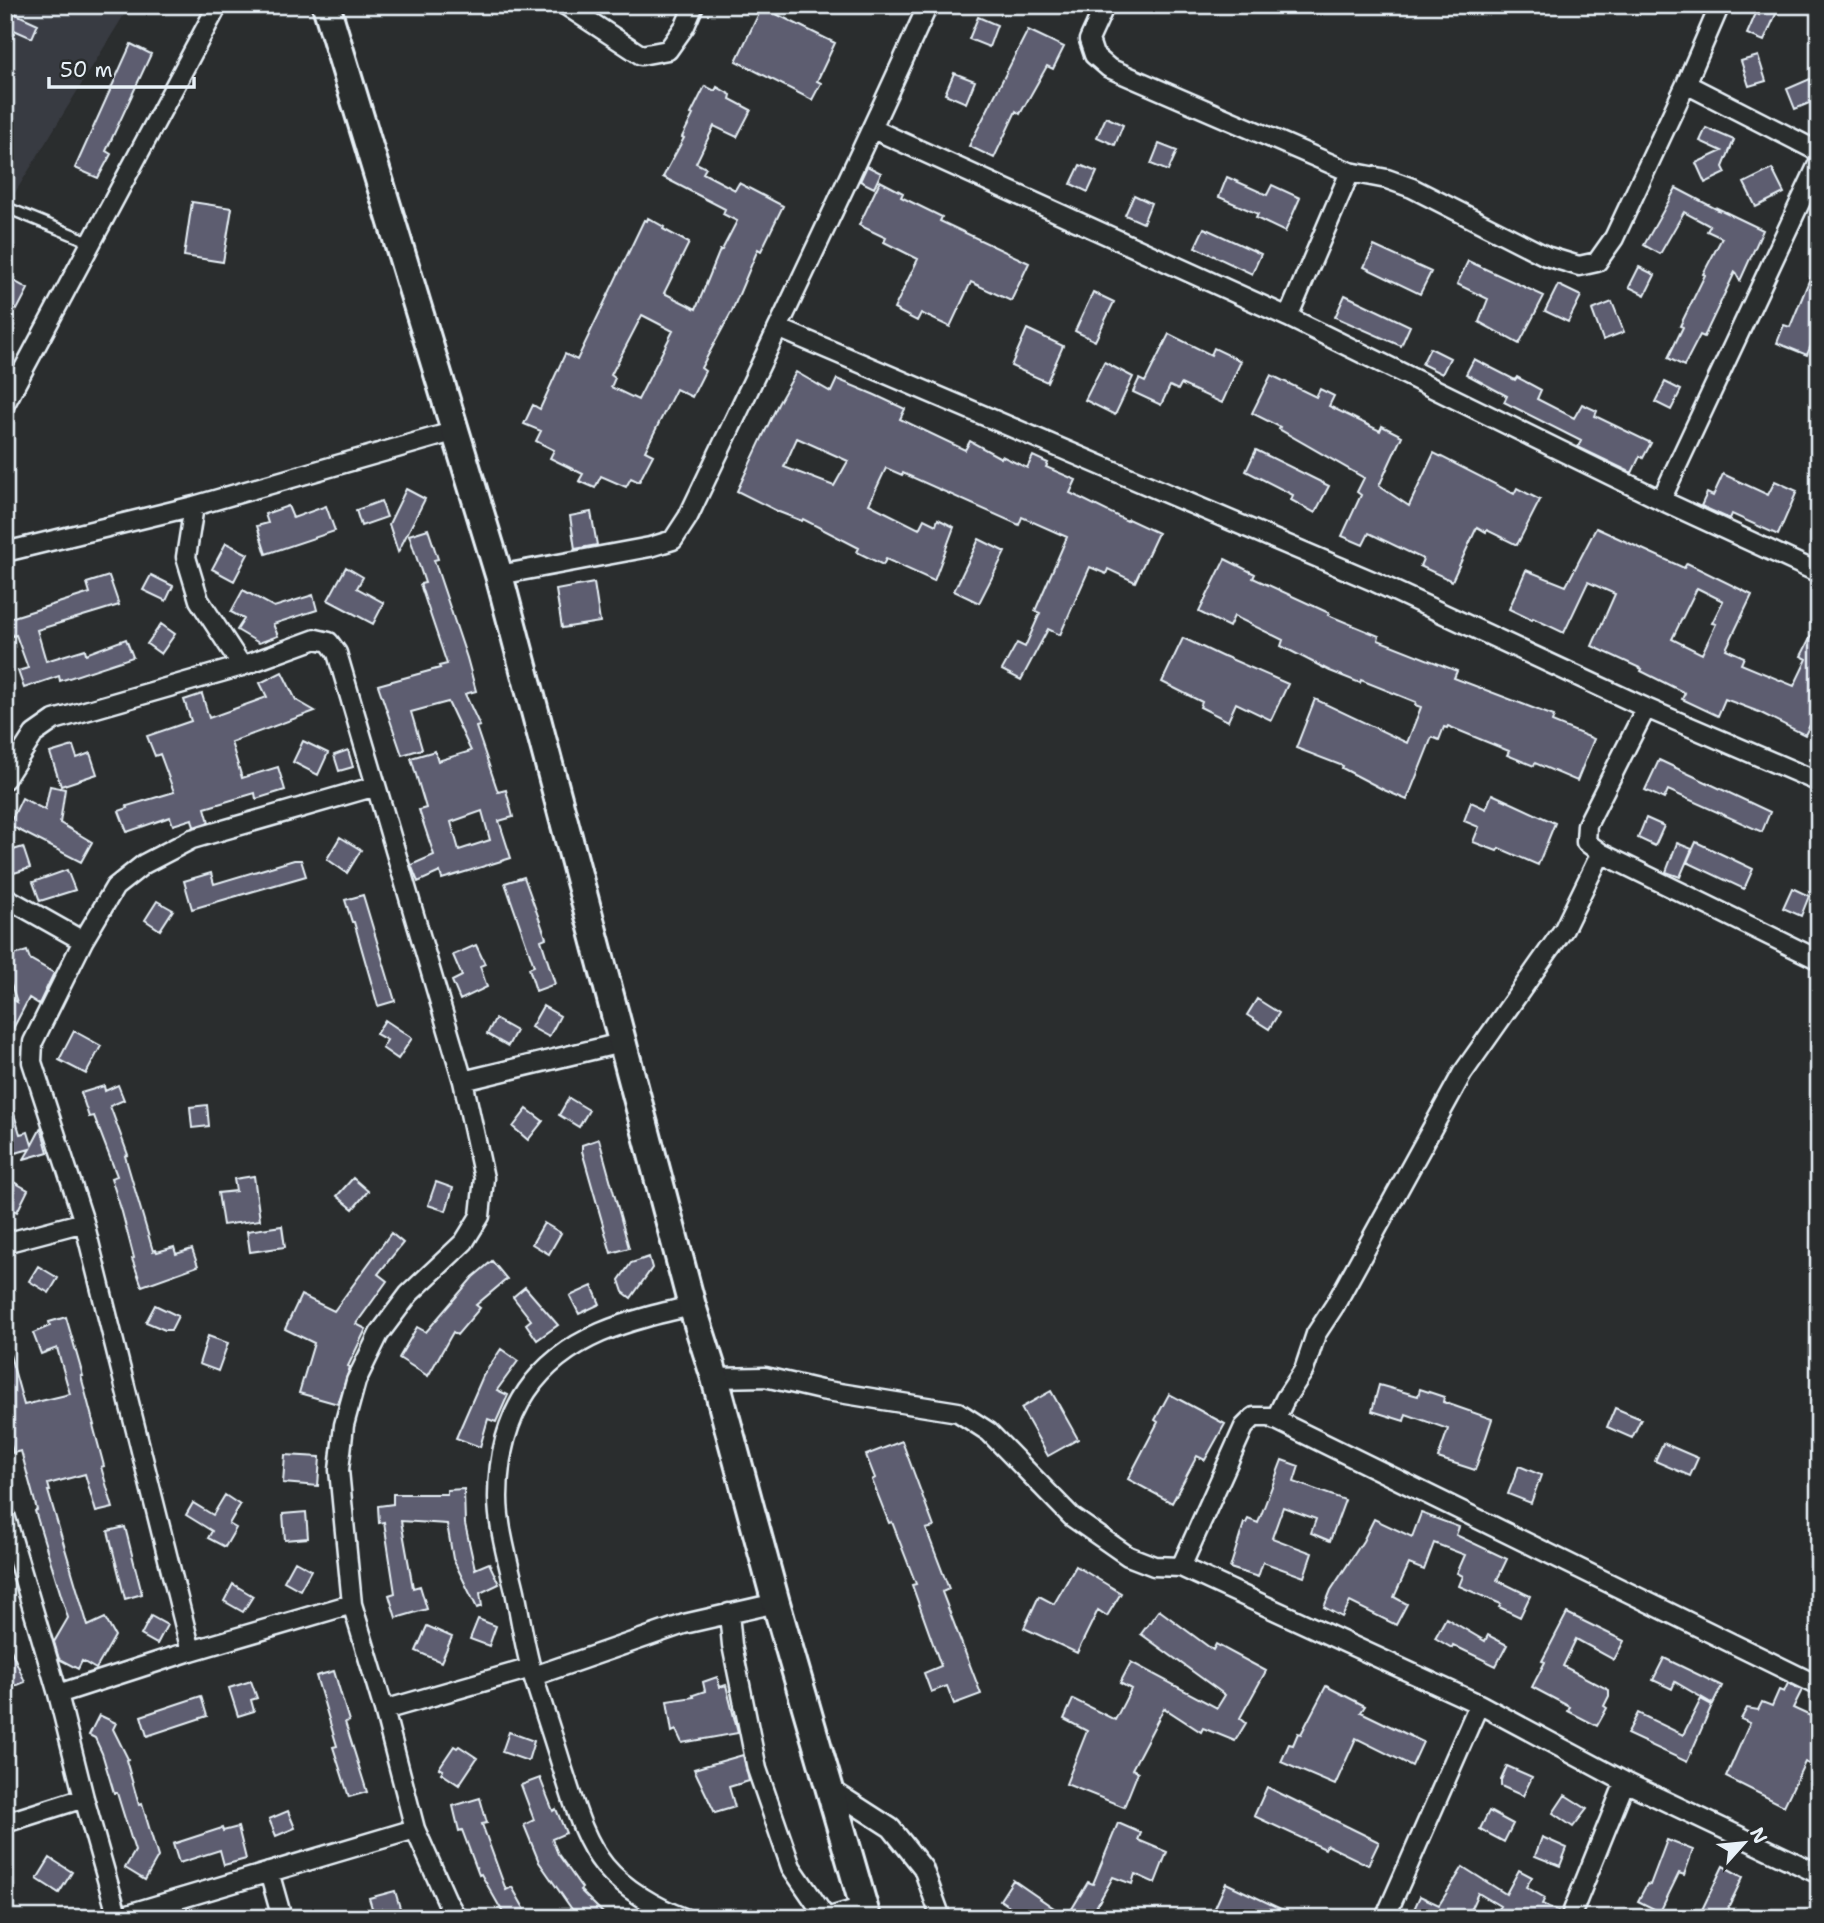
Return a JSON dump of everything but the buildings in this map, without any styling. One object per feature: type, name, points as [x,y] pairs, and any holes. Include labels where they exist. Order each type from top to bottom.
[{"type":"street","points":[[5,404],[218,5]]},
{"type":"street","points":[[326,5],[499,575],[692,1306],[715,1378],[776,1603],[866,1912],[826,1918],[791,1867],[757,1769],[732,1645],[729,1614]]},
{"type":"street","points":[[565,5],[642,55],[668,50],[685,26],[694,5]]},
{"type":"street","points":[[499,575],[650,547],[673,540],[688,517],[873,129],[928,5]]},
{"type":"street","points":[[1105,5],[1089,40],[1094,55],[1109,68],[1350,172],[1387,179],[1412,188],[1546,256],[1579,266],[1597,262],[1614,238],[1720,5]]},
{"type":"street","points":[[1686,84],[1819,152]]},
{"type":"street","points":[[873,129],[1288,317],[1661,500],[1819,573]]},
{"type":"street","points":[[1661,500],[1819,162]]},
{"type":"street","points":[[1288,317],[1350,172]]},
{"type":"street","points":[[778,328],[1375,582],[1646,708],[1819,782]]},
{"type":"street","points":[[5,552],[194,506],[456,431]]},
{"type":"street","points":[[194,506],[186,557],[199,600],[242,666]]},
{"type":"street","points":[[5,779],[34,734],[54,720],[242,666],[316,639],[329,642],[337,653],[463,1081],[484,1178],[480,1216],[464,1242],[409,1294],[379,1334],[356,1381],[344,1425],[339,1470],[352,1604],[384,1710],[415,1829],[457,1918]]},
{"type":"street","points":[[1646,708],[1587,825],[1586,842],[1601,853],[1819,960]]},
{"type":"street","points":[[191,1651],[84,1222],[33,1062],[33,1042],[83,941],[116,887],[144,864],[192,839],[376,786]]},
{"type":"street","points":[[1275,1420],[1304,1370],[1316,1334],[1342,1294],[1462,1074],[1564,929],[1601,853]]},
{"type":"street","points":[[5,897],[83,941]]},
{"type":"street","points":[[463,1081],[621,1043]]},
{"type":"street","points":[[5,1243],[84,1222]]},
{"type":"street","points":[[684,1918],[626,1887],[605,1866],[585,1835],[532,1672],[507,1557],[498,1500],[499,1460],[513,1416],[527,1390],[557,1358],[590,1336],[643,1317],[692,1306]]},
{"type":"street","points":[[715,1378],[765,1377],[821,1390],[958,1412],[989,1432],[1072,1517],[1128,1556],[1154,1566],[1181,1567],[1479,1704],[1625,1782],[1819,1874]]},
{"type":"street","points":[[1181,1567],[1244,1427],[1254,1417],[1270,1417],[1819,1686]]},
{"type":"street","points":[[5,1515],[58,1694],[118,1917],[415,1829]]},
{"type":"street","points":[[384,1710],[532,1672],[632,1640],[776,1603]]},
{"type":"street","points":[[58,1694],[191,1651],[352,1604]]},
{"type":"street","points":[[1385,1918],[1479,1704]]},
{"type":"street","points":[[1570,1918],[1625,1782]]},
{"type":"street","points":[[832,1790],[891,1828],[923,1868],[941,1918]]},
{"type":"street","points":[[5,1824],[84,1798]]},
{"type":"street","points":[[268,1872],[282,1918]]},
{"type":"lane","points":[[5,207],[93,243]]},
{"type":"shaded area","points":[[5,5],[130,5],[5,209]]}]
